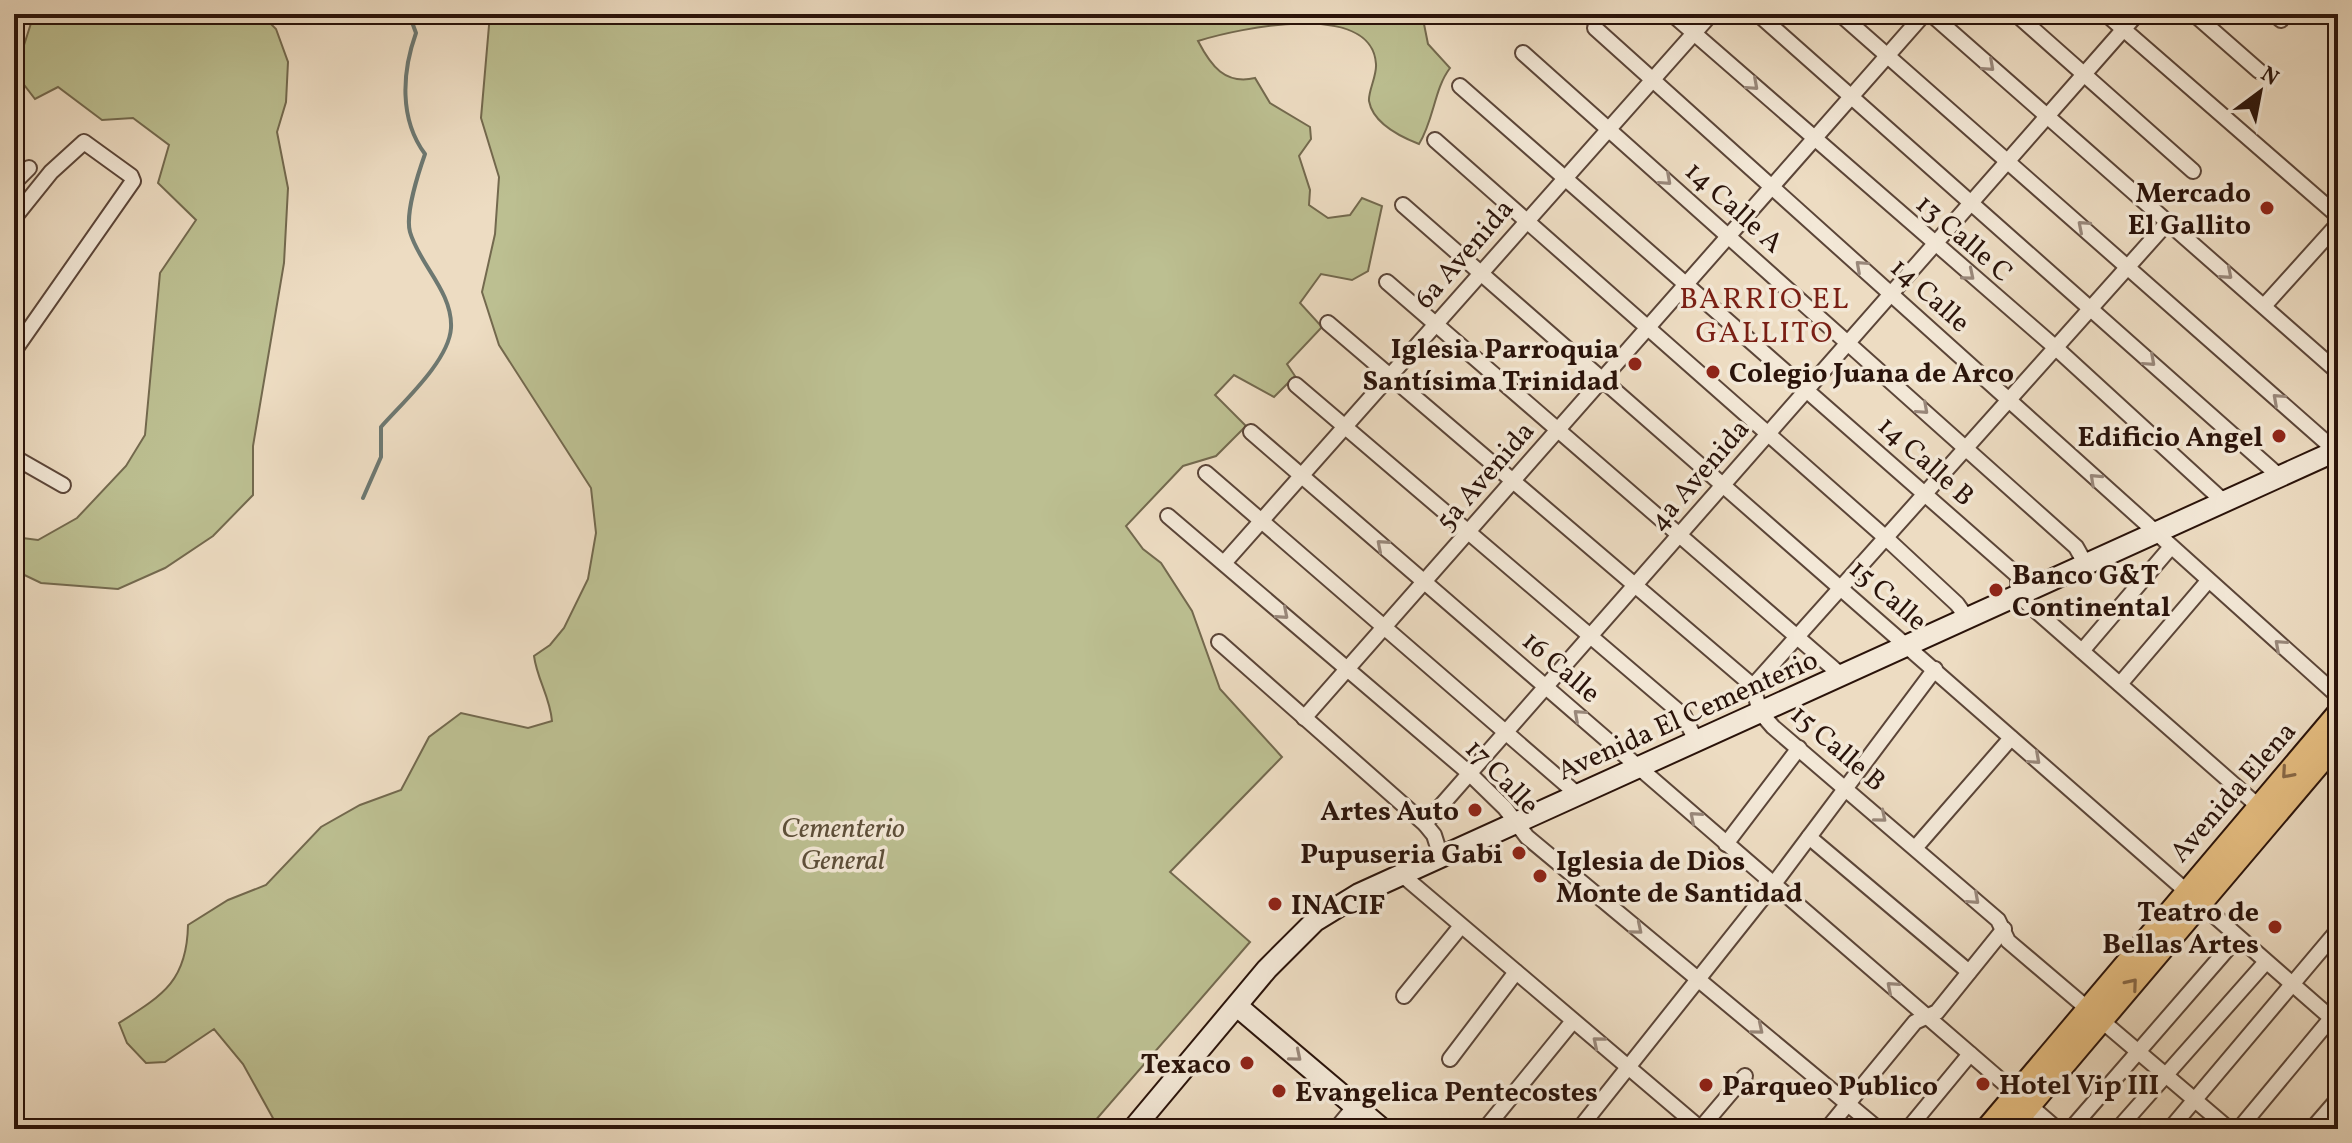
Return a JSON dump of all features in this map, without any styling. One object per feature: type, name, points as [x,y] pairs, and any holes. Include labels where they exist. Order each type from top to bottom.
[{"type":"main road","name":"Avenida El Cementerio","points":[[1133,1129],[1237,1006],[1315,921],[1401,874],[2337,450]]},
{"type":"main road","name":"Avenida Elena","points":[[1987,1129],[2023,1100],[2095,1015],[2265,812],[2338,714]]},
{"type":"main road","name":"Avenida Elena","points":[[2265,812],[2338,741]]},
{"type":"main road","points":[[1237,1006],[1382,1129]]},
{"type":"main road","name":"Avenida Elena","points":[[2009,1129],[2023,1100]]},
{"type":"street","name":"13 Calle C","points":[[1672,14],[2056,348],[2222,500]]},
{"type":"street","name":"6a Avenida","points":[[1224,563],[1651,78],[1711,14]]},
{"type":"street","points":[[1758,14],[2279,476]]},
{"type":"street","points":[[1840,14],[2337,450]]},
{"type":"street","name":"5a Avenida","points":[[1304,718],[1924,14]]},
{"type":"street","points":[[1931,14],[2338,372]]},
{"type":"street","points":[[2016,14],[2193,171]]},
{"type":"street","points":[[2106,14],[2338,216]]},
{"type":"street","name":"4a Avenida","points":[[1425,824],[2137,14]]},
{"type":"street","points":[[2194,14],[2259,71]]},
{"type":"street","name":"14 Calle","points":[[1595,28],[2338,696]]},
{"type":"street","name":"14 Calle A","points":[[1523,53],[1967,448],[2076,547],[2085,563]]},
{"type":"street","name":"14 Calle B","points":[[1460,86],[1927,493],[2018,576],[2018,595],[2265,812]]},
{"type":"street","points":[[1435,140],[1886,538],[1957,604],[1967,618]]},
{"type":"street","points":[[14,218],[51,172],[86,142],[131,176],[133,181],[14,351]]},
{"type":"street","name":"15 Calle","points":[[1403,205],[1908,645],[2265,963],[2336,1018]]},
{"type":"street","points":[[1328,323],[1753,686],[2167,223]]},
{"type":"street","points":[[2264,306],[2338,224]]},
{"type":"street","points":[[1387,282],[1841,675]]},
{"type":"street","points":[[1296,385],[1684,716],[1696,741]]},
{"type":"street","name":"16 Calle","points":[[1251,432],[2057,1129]]},
{"type":"street","points":[[14,457],[63,485]]},
{"type":"street","points":[[1206,473],[1507,730],[1577,794]]},
{"type":"street","name":"17 Calle","points":[[1168,516],[1469,773],[1505,808],[1527,837],[1878,1129]]},
{"type":"street","points":[[2082,651],[2170,548]]},
{"type":"street","points":[[2120,684],[2208,581]]},
{"type":"street","points":[[1219,642],[1425,824],[1434,835],[1441,857]]},
{"type":"street","points":[[1579,1129],[1773,885],[1935,669]]},
{"type":"street","name":"15 Calle B","points":[[1753,686],[1760,712],[1916,847],[2004,929],[2008,941],[2229,1129]]},
{"type":"street","points":[[1916,847],[2011,738]]},
{"type":"street","points":[[1726,844],[1799,748]]},
{"type":"street","points":[[1809,837],[1969,972]]},
{"type":"street","points":[[1401,874],[1700,1129],[1745,1076]]},
{"type":"street","points":[[1404,996],[1461,926]]},
{"type":"street","points":[[1827,1129],[1915,1022],[1937,1012],[2004,929]]},
{"type":"street","points":[[2170,1129],[2338,930]]},
{"type":"street","points":[[2071,1129],[2237,938]]},
{"type":"street","points":[[2118,1129],[2265,963]]},
{"type":"street","points":[[1450,1059],[1516,972]]},
{"type":"street","points":[[2239,1129],[2336,1018]]},
{"type":"street","points":[[1485,1129],[1573,1021]]},
{"type":"street","points":[[1908,1129],[1970,1054]]},
{"type":"street","points":[[2312,1129],[2338,1099]]},
{"type":"street","points":[[1336,1129],[1355,1106]]},
{"type":"green space","points":[[34,14],[261,14],[276,29],[288,62],[286,102],[277,132],[288,188],[284,263],[253,446],[253,495],[213,536],[165,568],[118,589],[41,583],[14,570],[14,537],[38,540],[77,518],[126,466],[145,435],[160,273],[196,220],[158,183],[169,145],[133,118],[102,120],[58,87],[35,99],[15,73]]},
{"type":"green space","name":"Cementerio General","points":[[490,14],[1422,14],[1428,44],[1450,68],[1419,144],[1389,128],[1376,116],[1369,97],[1376,64],[1369,44],[1352,32],[1329,25],[1301,24],[1243,30],[1198,41],[1220,72],[1235,79],[1255,78],[1270,103],[1310,127],[1311,139],[1299,156],[1310,190],[1309,205],[1328,218],[1350,215],[1362,198],[1382,206],[1368,271],[1352,280],[1321,274],[1300,303],[1322,327],[1287,364],[1295,376],[1274,397],[1234,375],[1215,395],[1246,426],[1216,456],[1183,466],[1126,526],[1143,549],[1161,563],[1192,611],[1220,689],[1282,757],[1170,872],[1250,942],[1088,1129],[279,1129],[243,1064],[214,1029],[165,1062],[146,1063],[127,1043],[119,1023],[148,1004],[170,984],[183,960],[188,925],[228,900],[266,885],[321,827],[360,805],[401,790],[429,737],[461,713],[528,728],[552,721],[534,656],[550,645],[564,628],[588,579],[596,533],[591,488],[499,345],[482,292],[495,234],[499,177],[481,118]]},
{"type":"waterway","points":[[363,498],[381,457],[381,427],[434,367],[448,341],[451,328],[447,302],[410,232],[411,204],[425,154],[407,111],[406,79],[416,33],[409,14]]},
{"type":"place","name":"Mercado El Gallito","points":[[2267,208]]},
{"type":"place","name":"Iglesia Parroquia Santísima Trinidad","points":[[1635,364]]},
{"type":"place","name":"Colegio Juana de Arco","points":[[1713,372]]},
{"type":"place","name":"Edificio Angel","points":[[2279,436]]},
{"type":"place","name":"Banco G&T Continental","points":[[1996,590]]},
{"type":"place","name":"Artes Auto","points":[[1475,810]]},
{"type":"place","name":"Pupuseria Gabi","points":[[1519,853]]},
{"type":"place","name":"Iglesia de Dios Monte de Santidad","points":[[1540,876]]},
{"type":"place","name":"INACIF","points":[[1275,904]]},
{"type":"place","name":"Teatro de Bellas Artes","points":[[2275,927]]},
{"type":"place","name":"Texaco","points":[[1247,1063]]},
{"type":"place","name":"Hotel Vip III","points":[[1983,1084]]},
{"type":"place","name":"Parqueo Publico","points":[[1706,1085]]},
{"type":"place","name":"Evangelica Pentecostes","points":[[1279,1091]]},
{"type":"district","name":"BARRIO EL GALLITO","points":[[1765,315]]}]
